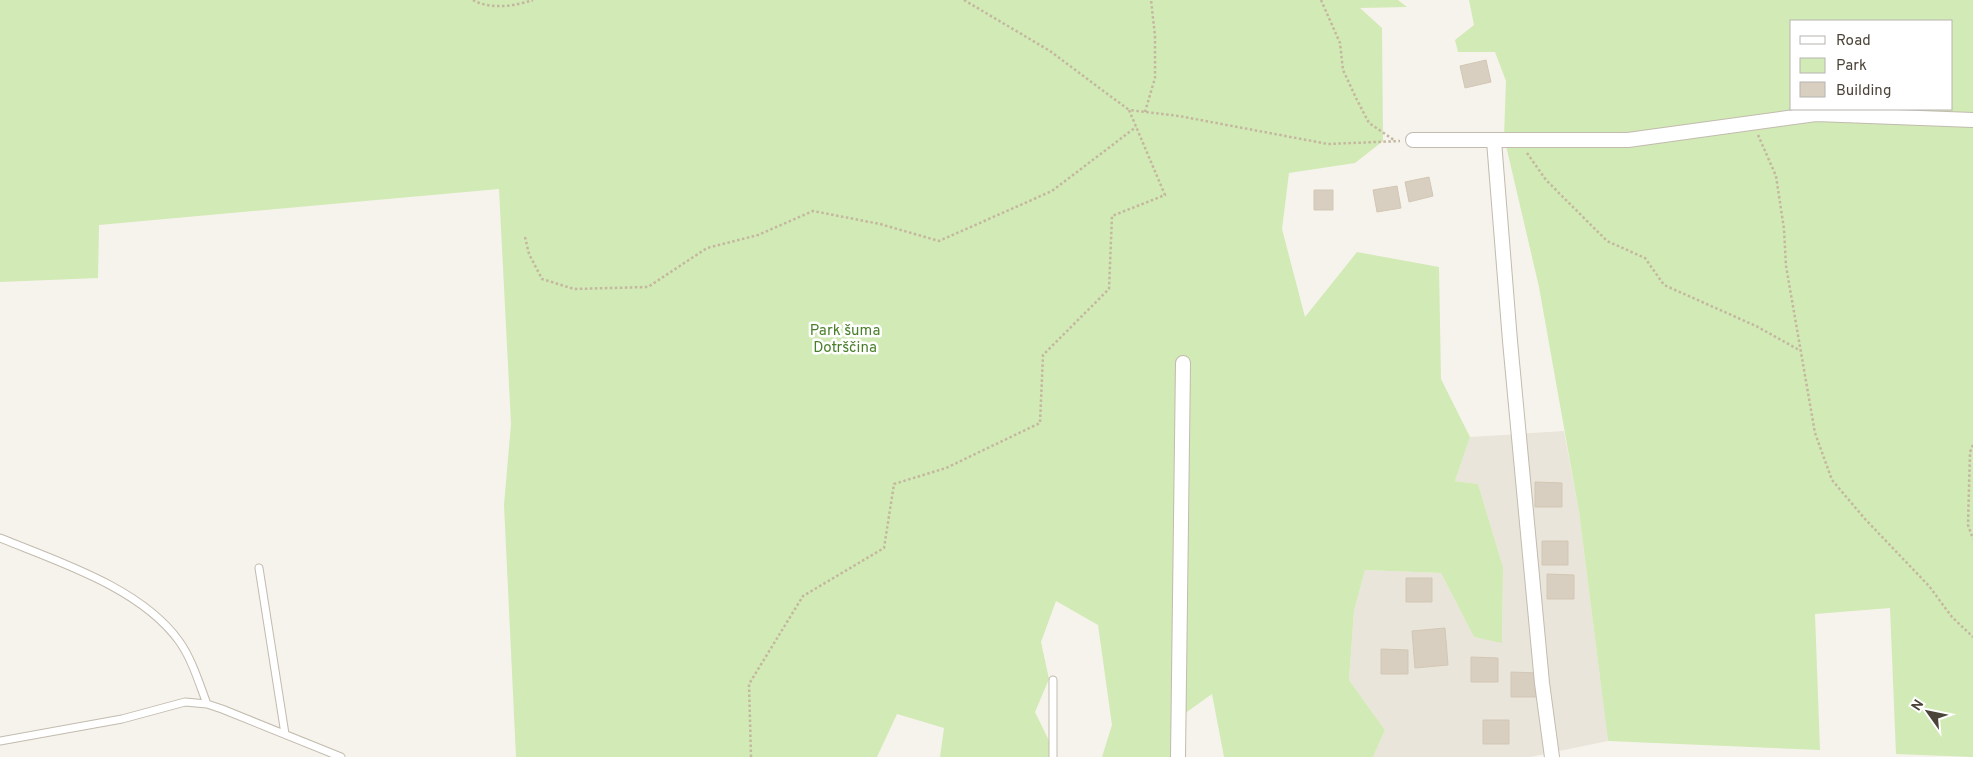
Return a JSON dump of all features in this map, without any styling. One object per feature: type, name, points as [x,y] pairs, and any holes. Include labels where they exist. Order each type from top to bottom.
[{"type":"street","points":[[1413,140],[1494,142],[1628,140],[1816,114],[1973,120]]},
{"type":"street","points":[[1494,142],[1542,683],[1552,757]]},
{"type":"street","points":[[1178,757],[1183,363]]},
{"type":"lane","points":[[0,538],[72,567],[122,593],[158,616],[180,642],[207,704]]},
{"type":"lane","points":[[259,568],[285,734]]},
{"type":"lane","points":[[1053,757],[1054,680]]},
{"type":"lane","points":[[0,741],[122,718],[186,702],[207,704],[341,757]]},
{"type":"path","points":[[473,0],[482,5],[518,5],[533,0]]},
{"type":"path","points":[[751,757],[749,684],[803,596],[884,548],[894,484],[946,468],[1040,423],[1043,355],[1109,289],[1112,216],[1165,195],[1129,110],[1050,51],[964,0]]},
{"type":"path","points":[[1145,112],[1155,78],[1155,36],[1151,0]]},
{"type":"path","points":[[1321,0],[1340,43],[1342,70],[1356,100],[1369,123],[1395,141]]},
{"type":"path","points":[[1129,110],[1328,144],[1413,140]]},
{"type":"path","points":[[1753,122],[1776,176],[1784,229],[1786,266],[1815,433],[1832,480],[1864,519],[1929,586],[1952,617],[1973,637]]},
{"type":"path","points":[[525,237],[530,254],[542,279],[574,289],[648,287],[708,248],[758,235],[813,211],[880,224],[939,240],[1052,191],[1136,126]]},
{"type":"path","points":[[1518,141],[1546,180],[1607,241],[1645,258],[1664,284],[1756,326],[1801,351]]},
{"type":"path","points":[[1973,445],[1970,452],[1968,525],[1973,539]]},
{"type":"shaded area","points":[[1564,431],[1579,512],[1608,741],[1530,757],[1373,757],[1385,730],[1349,680],[1354,611],[1365,570],[1441,573],[1474,637],[1502,642],[1503,567],[1478,484],[1455,481],[1470,437]]},
{"type":"green space","name":"Park šuma Dotrščina","points":[[0,0],[1398,0],[1407,7],[1360,8],[1382,28],[1383,141],[1355,163],[1289,173],[1282,229],[1305,317],[1357,252],[1439,267],[1441,379],[1470,437],[1455,481],[1478,484],[1503,567],[1502,643],[1474,637],[1441,573],[1365,570],[1354,611],[1349,680],[1385,730],[1373,757],[1224,757],[1212,694],[1184,714],[1176,757],[1102,757],[1112,725],[1098,625],[1056,601],[1041,642],[1049,679],[1035,712],[1057,757],[940,757],[944,728],[897,714],[877,757],[516,757],[504,505],[511,424],[499,189],[99,225],[98,278],[0,282]]},
{"type":"green space","points":[[1469,0],[1973,0],[1973,757],[1896,754],[1890,608],[1815,614],[1820,750],[1608,741],[1579,512],[1539,287],[1504,137],[1506,81],[1495,52],[1458,52],[1455,40],[1474,25]]},
{"type":"building","points":[[1486,60],[1491,82],[1465,88],[1460,66]]},
{"type":"building","points":[[1429,177],[1433,196],[1409,202],[1405,182]]},
{"type":"building","points":[[1397,186],[1401,208],[1377,212],[1373,190]]},
{"type":"building","points":[[1314,190],[1333,190],[1333,210],[1314,210]]},
{"type":"building","points":[[1535,482],[1562,483],[1562,507],[1535,507]]},
{"type":"building","points":[[1542,541],[1568,541],[1568,565],[1542,565]]},
{"type":"building","points":[[1547,574],[1574,575],[1574,599],[1547,599]]},
{"type":"building","points":[[1406,578],[1432,578],[1432,602],[1406,602]]},
{"type":"building","points":[[1445,628],[1448,665],[1415,668],[1412,631]]},
{"type":"building","points":[[1381,649],[1408,650],[1408,674],[1381,674]]},
{"type":"building","points":[[1471,657],[1498,658],[1498,682],[1471,682]]},
{"type":"building","points":[[1511,672],[1538,673],[1537,697],[1511,697]]},
{"type":"building","points":[[1483,720],[1509,720],[1509,744],[1483,744]]}]
